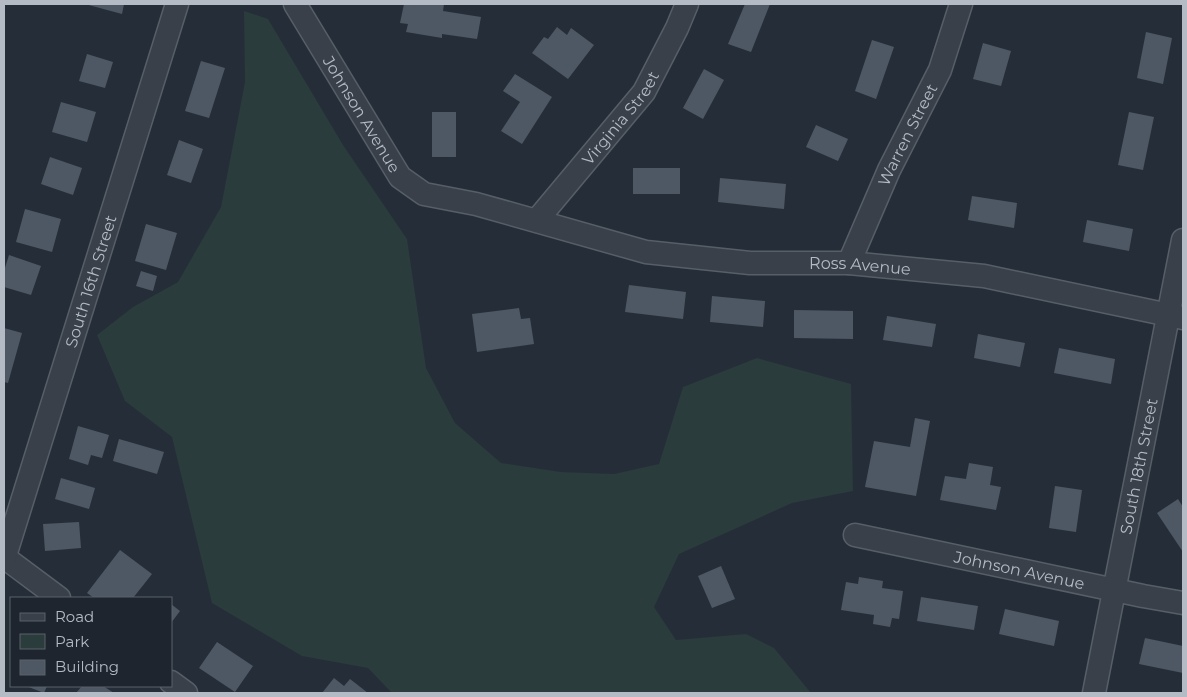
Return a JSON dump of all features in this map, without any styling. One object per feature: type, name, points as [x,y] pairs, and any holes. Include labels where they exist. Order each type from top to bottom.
[{"type":"street","name":"South 16th Street","points":[[4,558],[177,4]]},
{"type":"street","name":"Johnson Avenue","points":[[295,4],[400,177],[424,194],[476,204],[537,220]]},
{"type":"street","name":"Virginia Street","points":[[537,220],[644,92],[677,28],[687,4]]},
{"type":"street","name":"Warren Street","points":[[849,263],[889,170],[940,70],[962,4]]},
{"type":"street","name":"Ross Avenue","points":[[537,220],[646,252],[750,263],[849,263],[984,276],[1176,317]]},
{"type":"street","name":"South 18th Street","points":[[1094,693],[1115,589],[1176,317],[1183,240]]},
{"type":"street","name":"Johnson Avenue","points":[[855,535],[1183,603]]},
{"type":"street","points":[[4,558],[58,597]]},
{"type":"street","points":[[172,683],[186,693]]},
{"type":"green space","points":[[244,11],[268,19],[343,145],[407,239],[426,368],[455,423],[501,463],[561,472],[614,474],[659,464],[683,387],[757,358],[851,384],[853,491],[792,503],[679,554],[654,607],[676,640],[746,634],[774,648],[811,693],[392,693],[368,668],[302,656],[212,603],[172,437],[125,401],[97,335],[133,307],[178,282],[221,207],[245,82]]},
{"type":"building","points":[[85,4],[124,4],[122,14]]},
{"type":"building","points":[[404,4],[444,4],[443,11],[481,17],[477,39],[442,34],[442,38],[406,32],[408,24],[400,23]]},
{"type":"building","points":[[745,4],[770,4],[751,52],[728,44]]},
{"type":"building","points":[[557,27],[567,35],[571,28],[594,45],[568,79],[532,53],[544,37],[548,39]]},
{"type":"building","points":[[1146,32],[1172,38],[1163,84],[1137,78]]},
{"type":"building","points":[[872,40],[894,47],[876,99],[855,91]]},
{"type":"building","points":[[983,43],[1011,51],[1001,86],[973,79]]},
{"type":"building","points":[[87,54],[113,62],[105,88],[79,81]]},
{"type":"building","points":[[201,61],[225,68],[209,118],[185,111]]},
{"type":"building","points":[[704,69],[724,80],[703,119],[683,108]]},
{"type":"building","points":[[515,74],[552,97],[522,144],[501,131],[520,102],[503,91]]},
{"type":"building","points":[[61,102],[96,112],[87,142],[52,132]]},
{"type":"building","points":[[432,112],[456,112],[456,157],[432,157]]},
{"type":"building","points":[[1129,112],[1154,117],[1143,170],[1118,165]]},
{"type":"building","points":[[816,125],[848,139],[838,161],[806,147]]},
{"type":"building","points":[[179,140],[203,149],[191,183],[167,175]]},
{"type":"building","points":[[50,157],[82,168],[73,195],[41,184]]},
{"type":"building","points":[[633,168],[680,168],[680,194],[633,194]]},
{"type":"building","points":[[720,178],[786,184],[784,209],[718,202]]},
{"type":"building","points":[[972,196],[1017,203],[1014,228],[968,220]]},
{"type":"building","points":[[25,209],[61,219],[52,252],[16,242]]},
{"type":"building","points":[[1087,220],[1133,229],[1129,251],[1083,242]]},
{"type":"building","points":[[146,224],[177,233],[166,270],[135,261]]},
{"type":"building","points":[[9,255],[41,266],[31,295],[4,287],[4,271]]},
{"type":"building","points":[[141,271],[157,276],[153,291],[136,286]]},
{"type":"building","points":[[629,285],[686,292],[683,319],[625,312]]},
{"type":"building","points":[[712,296],[765,301],[763,327],[710,322]]},
{"type":"building","points":[[519,308],[521,319],[530,318],[534,344],[477,352],[472,314]]},
{"type":"building","points":[[794,310],[853,311],[853,339],[794,338]]},
{"type":"building","points":[[887,316],[936,324],[932,347],[883,340]]},
{"type":"building","points":[[4,328],[22,333],[8,383],[4,382]]},
{"type":"building","points":[[978,334],[1025,343],[1020,367],[974,358]]},
{"type":"building","points":[[1059,348],[1115,359],[1111,384],[1054,373]]},
{"type":"building","points":[[915,418],[930,421],[916,496],[865,487],[874,441],[910,447]]},
{"type":"building","points":[[78,426],[109,435],[102,458],[91,455],[88,465],[69,459]]},
{"type":"building","points":[[119,439],[164,452],[157,474],[113,461]]},
{"type":"building","points":[[969,463],[993,467],[990,485],[1001,487],[996,510],[940,500],[945,476],[966,479]]},
{"type":"building","points":[[61,478],[95,488],[89,509],[55,499]]},
{"type":"building","points":[[1055,486],[1082,490],[1076,532],[1049,528]]},
{"type":"building","points":[[1178,499],[1183,507],[1183,552],[1157,513]]},
{"type":"building","points":[[79,522],[81,548],[45,551],[43,524]]},
{"type":"building","points":[[120,550],[152,574],[134,597],[93,597],[87,593]]},
{"type":"building","points":[[721,566],[735,599],[712,608],[698,576]]},
{"type":"building","points":[[859,577],[883,581],[882,588],[903,591],[899,619],[892,618],[890,627],[873,624],[874,615],[841,610],[846,582],[858,584]]},
{"type":"building","points":[[921,597],[978,606],[974,630],[917,621]]},
{"type":"building","points":[[172,605],[180,611],[172,622]]},
{"type":"building","points":[[1005,609],[1059,621],[1054,646],[999,634]]},
{"type":"building","points":[[1145,638],[1183,646],[1183,673],[1139,664]]},
{"type":"building","points":[[217,642],[253,666],[235,692],[199,668]]},
{"type":"building","points":[[334,678],[344,686],[350,679],[368,693],[322,693]]},
{"type":"building","points":[[29,687],[47,687],[44,693]]},
{"type":"building","points":[[81,687],[105,687],[114,693],[76,693]]}]
